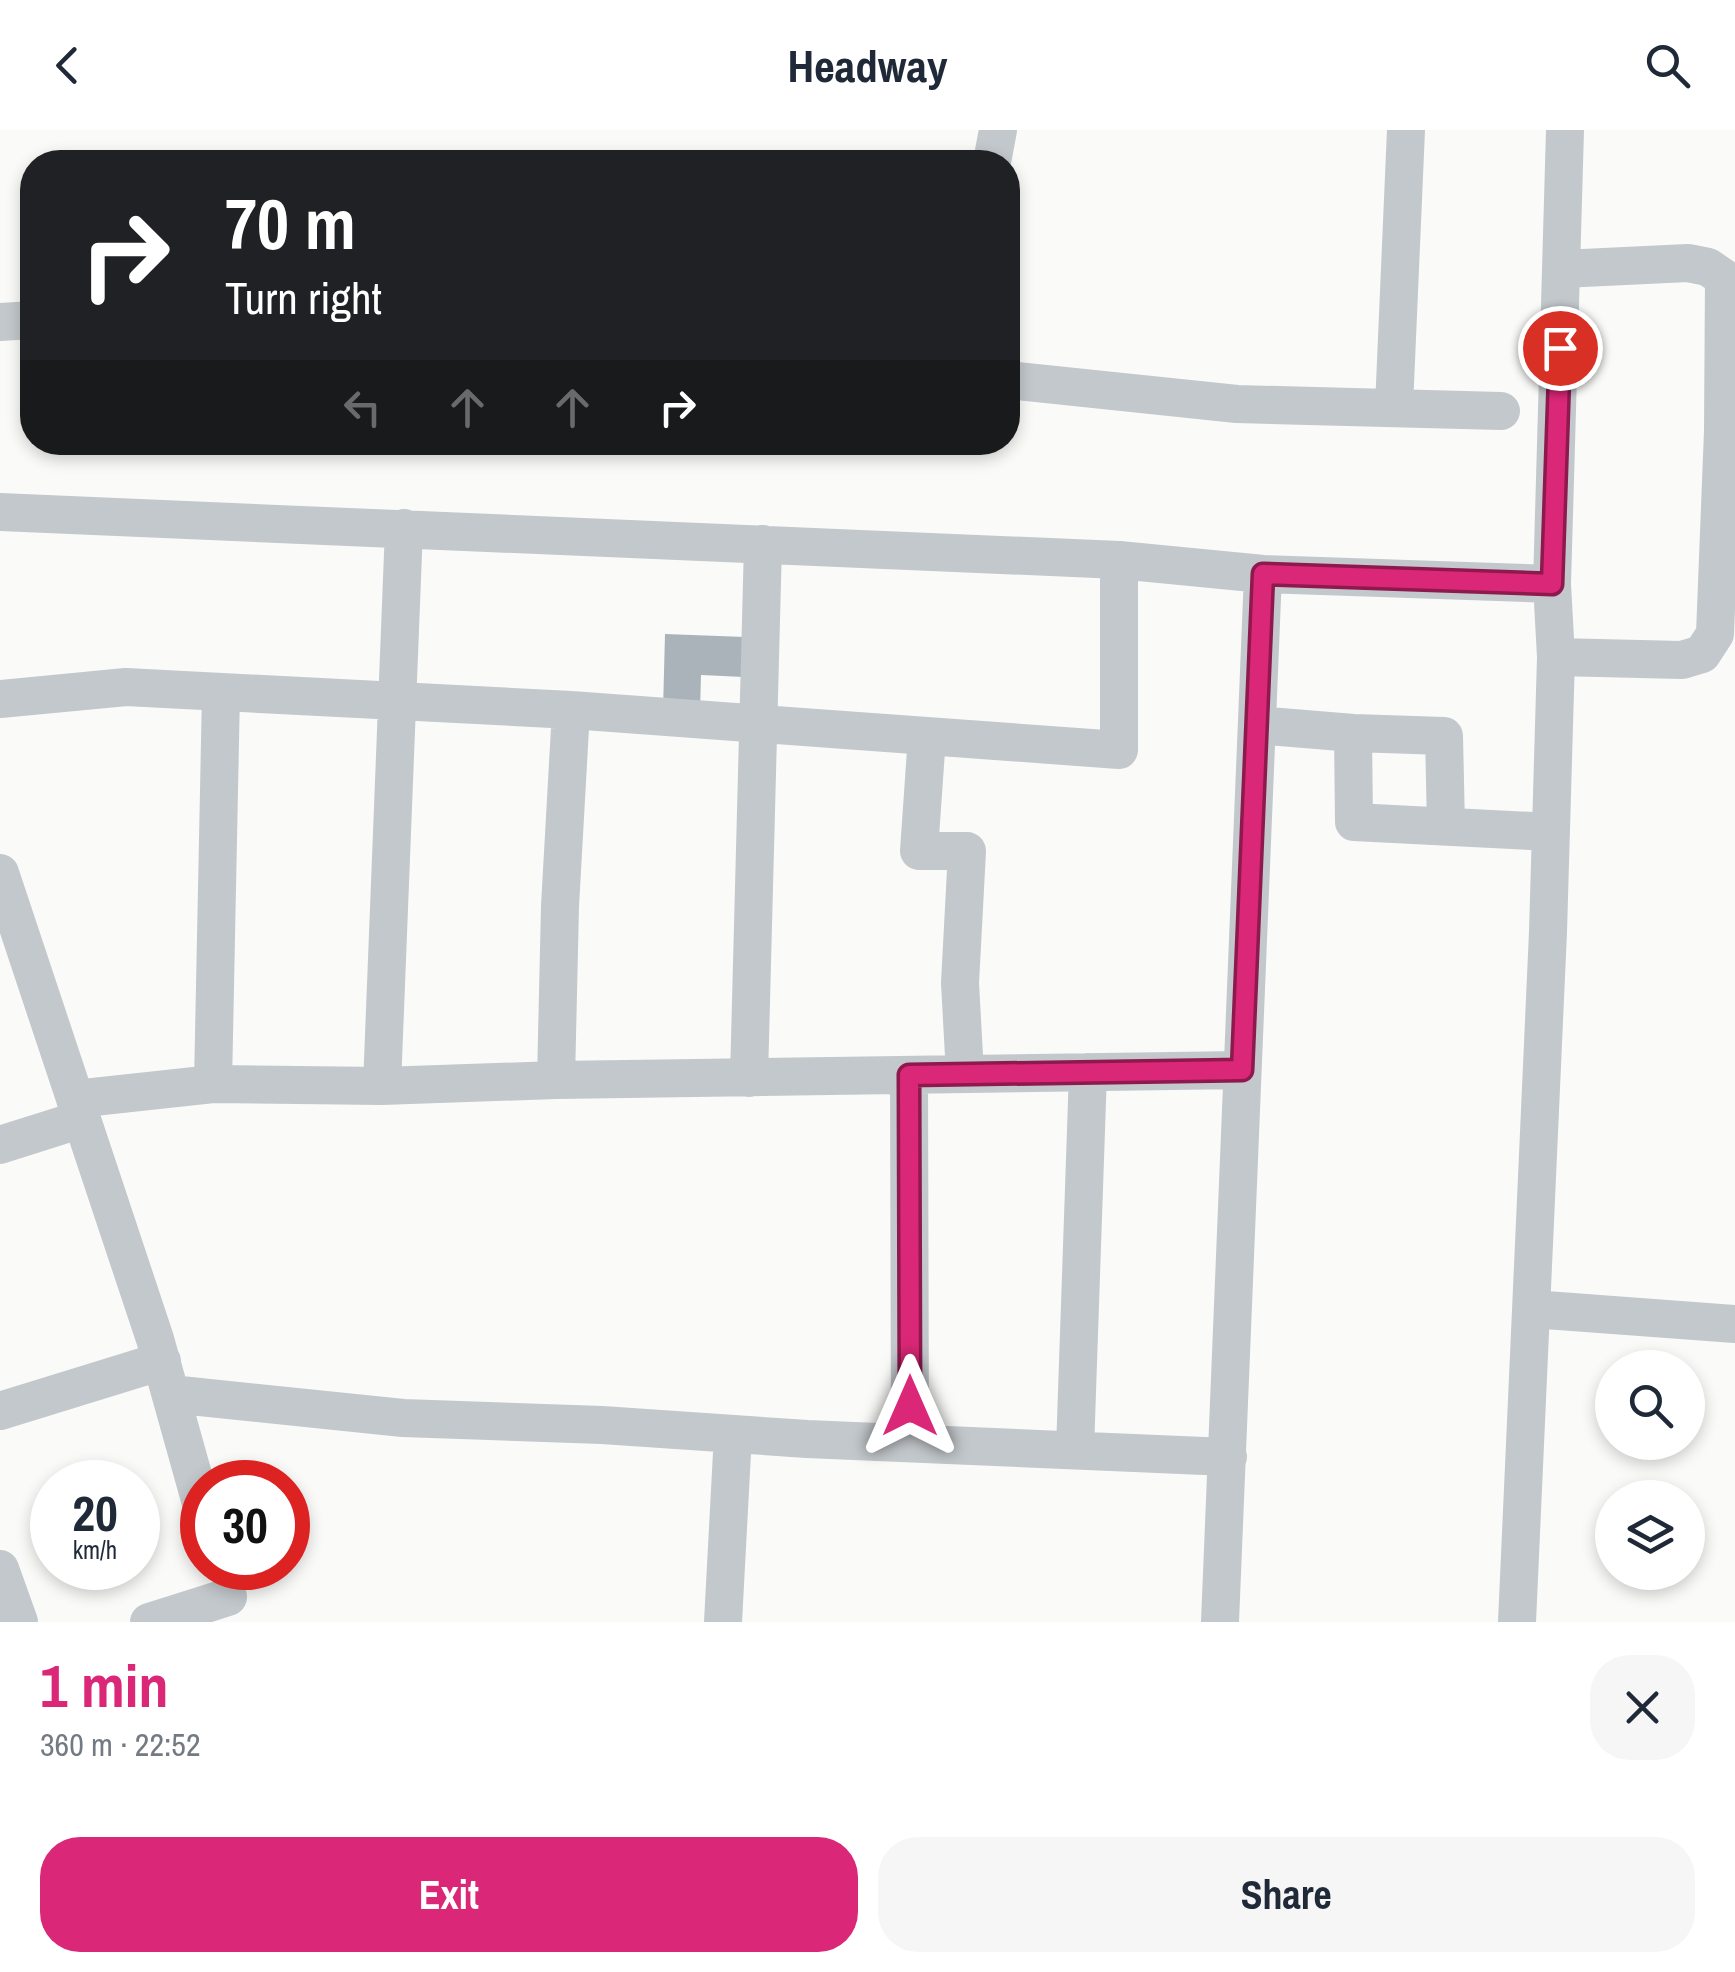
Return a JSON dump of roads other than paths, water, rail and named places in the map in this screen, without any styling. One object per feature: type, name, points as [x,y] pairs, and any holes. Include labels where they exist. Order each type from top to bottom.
[{"type":"street","points":[[1394,407],[1406,130]]},
{"type":"street","points":[[1517,1622],[1551,832],[1556,657],[1552,584],[1565,130]]},
{"type":"street","points":[[1556,657],[1682,660],[1702,654],[1715,634],[1729,431],[1724,278],[1708,267],[1688,263],[1562,269]]},
{"type":"street","points":[[1020,381],[1237,404],[1501,411]]},
{"type":"street","points":[[0,512],[1119,560],[1263,574],[1552,584]]},
{"type":"street","points":[[382,1086],[404,528]]},
{"type":"street","points":[[749,1078],[763,544]]},
{"type":"street","points":[[0,699],[126,686],[571,710],[1118,750],[1119,560]]},
{"type":"street","points":[[1220,1622],[1263,574]]},
{"type":"street","points":[[212,1084],[220,693]]},
{"type":"street","points":[[556,1080],[560,906],[571,710]]},
{"type":"street","points":[[1257,725],[1444,736],[1446,826]]},
{"type":"street","points":[[1354,733],[1354,822],[1551,832]]},
{"type":"street","points":[[927,736],[918,851],[967,850],[960,983],[964,1074]]},
{"type":"street","points":[[0,873],[8,921],[79,1109],[189,1460]]},
{"type":"street","points":[[0,1145],[79,1109],[212,1084],[382,1086],[1242,1070]]},
{"type":"street","points":[[1074,1450],[1088,1072]]},
{"type":"street","points":[[909,1075],[910,1443]]},
{"type":"street","points":[[1532,1310],[1735,1324]]},
{"type":"street","points":[[0,1410],[166,1378],[402,1418],[1228,1457]]},
{"type":"street","points":[[723,1622],[733,1434]]},
{"type":"street","points":[[0,1569],[19,1622]]},
{"type":"street","points":[[148,1622],[227,1596]]}]
